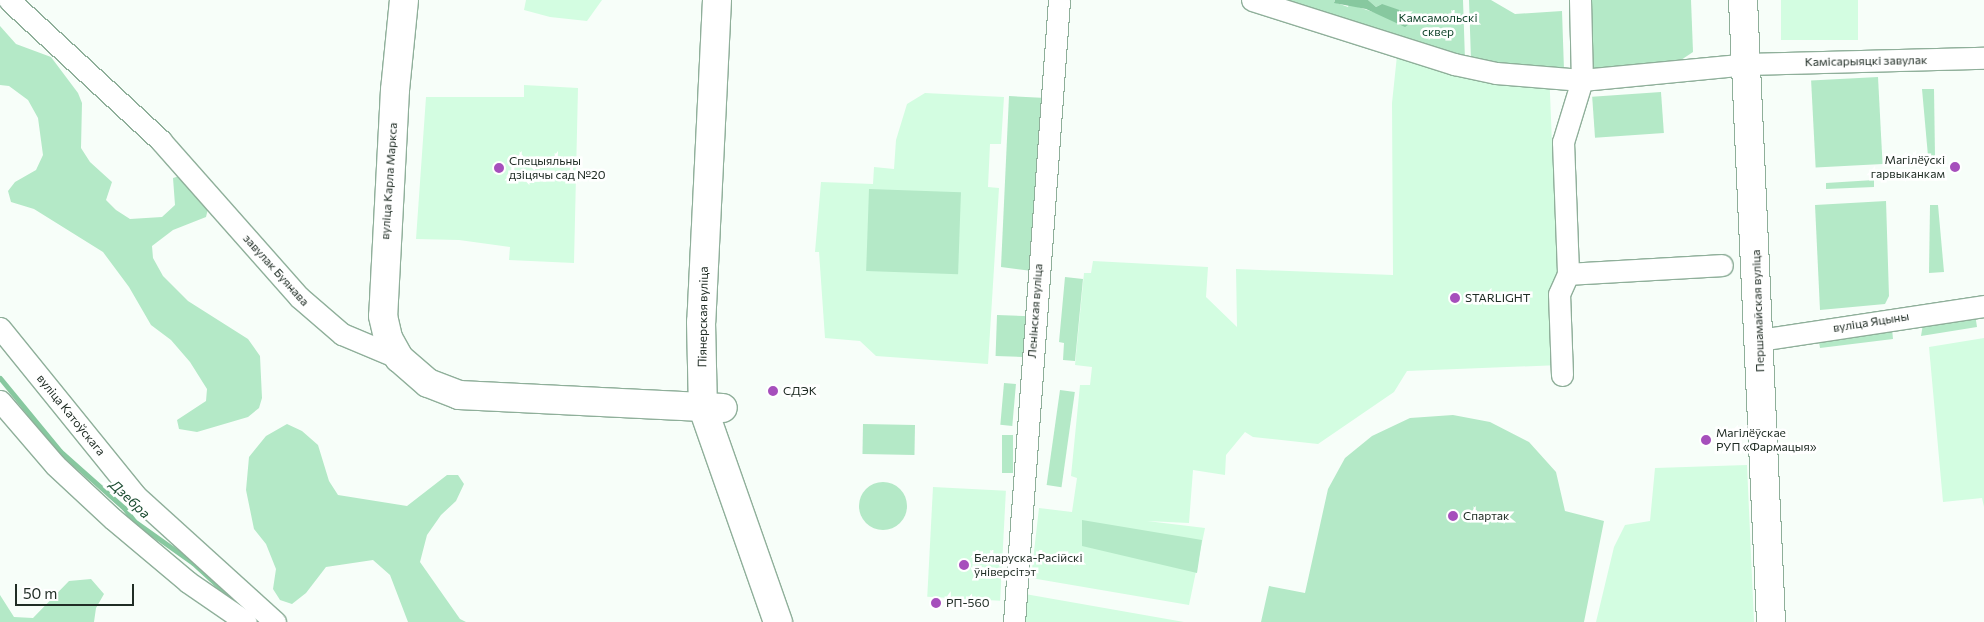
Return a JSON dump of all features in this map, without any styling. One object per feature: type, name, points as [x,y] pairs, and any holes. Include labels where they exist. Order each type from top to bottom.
[{"type":"main road","name":"вуліца Карла Маркса","points":[[399,358],[388,338],[383,316],[395,90],[404,0]]},
{"type":"main road","name":"Піянерская вуліца","points":[[717,0],[701,322],[713,408],[778,622]]},
{"type":"main road","name":"Піянерская вуліца","points":[[734,0],[713,408],[793,622]]},
{"type":"main road","name":"Першамайская вуліца","points":[[1744,0],[1771,622]]},
{"type":"main road","name":"завулак Буянава","points":[[399,358],[428,382],[459,395],[713,408]]},
{"type":"street","name":"завулак Буянава","points":[[8,0],[161,142],[298,297],[342,334],[399,358]]},
{"type":"street","name":"Ленінская вуліца","points":[[1014,622],[1059,0]]},
{"type":"street","name":"Камісарыяцкі завулак","points":[[1252,0],[1454,64],[1496,73],[1582,80],[1747,64],[1984,58]]},
{"type":"street","points":[[1562,375],[1559,294],[1568,274],[1563,142],[1582,80],[1580,0]]},
{"type":"street","points":[[1568,274],[1722,265]]},
{"type":"street","name":"вуліца Яцыны","points":[[1759,340],[1984,306]]},
{"type":"street","name":"вуліца Катоўскага","points":[[0,328],[135,495],[275,622]]},
{"type":"street","points":[[0,401],[55,465],[113,520],[188,582],[246,622]]},
{"type":"shaded area","points":[[526,0],[602,0],[587,21],[550,17],[524,10]]},
{"type":"shaded area","points":[[1335,0],[1368,0],[1376,7],[1382,4],[1411,14],[1412,22],[1405,27],[1366,9],[1334,3]]},
{"type":"shaded area","points":[[1781,0],[1858,0],[1858,40],[1781,40]]},
{"type":"shaded area","points":[[1398,46],[1549,69],[1561,365],[1407,371],[1394,392],[1318,444],[1253,437],[1245,432],[1226,455],[1225,475],[1193,470],[1189,523],[1147,521],[1205,528],[1189,605],[1031,578],[1039,508],[1072,512],[1077,478],[1071,476],[1080,385],[1090,385],[1092,367],[1075,365],[1084,273],[1091,273],[1093,261],[1208,267],[1206,297],[1237,327],[1236,269],[1393,275],[1392,103]]},
{"type":"shaded area","name":"Спецыяльны дзіцячы сад №20","points":[[524,85],[578,88],[574,263],[509,260],[510,247],[459,240],[416,239],[426,97],[524,97]]},
{"type":"shaded area","points":[[925,93],[1004,97],[1001,144],[990,144],[988,187],[999,188],[988,364],[876,356],[860,341],[825,338],[819,252],[815,252],[821,182],[873,184],[874,167],[894,169],[896,140],[907,104]]},
{"type":"shaded area","points":[[1984,338],[1984,507],[1982,498],[1943,502],[1929,347]]},
{"type":"shaded area","points":[[1747,465],[1754,622],[1596,622],[1614,547],[1625,525],[1650,521],[1655,468]]},
{"type":"shaded area","name":"Беларуска-Расійскі ўніверсітэт","points":[[933,487],[1006,491],[1000,601],[927,597]]},
{"type":"shaded area","points":[[1025,594],[1184,622],[1024,622]]},
{"type":"green space","name":"Камсамольскі сквер","points":[[1281,0],[1335,0],[1334,2],[1348,7],[1349,4],[1376,13],[1382,4],[1376,7],[1368,0],[1463,0],[1465,60]]},
{"type":"green space","points":[[1469,0],[1491,0],[1515,14],[1562,11],[1564,70],[1471,60]]},
{"type":"green space","points":[[1586,0],[1691,0],[1693,52],[1678,62],[1590,72]]},
{"type":"green space","points":[[0,26],[16,44],[51,57],[78,93],[82,103],[81,148],[90,162],[112,182],[106,200],[116,210],[130,219],[162,217],[175,205],[173,178],[183,175],[208,209],[206,217],[173,230],[152,246],[153,258],[163,276],[188,301],[248,339],[260,356],[262,398],[259,408],[248,417],[197,432],[179,429],[177,420],[206,401],[207,389],[190,362],[171,340],[151,325],[129,287],[103,252],[34,209],[11,202],[8,191],[15,182],[36,170],[43,155],[38,118],[28,100],[9,86],[0,85]]},
{"type":"green space","points":[[1878,77],[1883,164],[1816,167],[1811,81]]},
{"type":"green space","points":[[1922,89],[1934,89],[1935,157],[1928,156]]},
{"type":"green space","points":[[1661,92],[1664,133],[1595,138],[1592,97]]},
{"type":"green space","points":[[1009,96],[1046,98],[1032,271],[1001,267]]},
{"type":"green space","points":[[1874,180],[1874,187],[1826,189],[1826,183]]},
{"type":"green space","points":[[869,189],[961,192],[958,274],[866,271]]},
{"type":"green space","points":[[1886,201],[1889,296],[1885,304],[1820,310],[1815,205]]},
{"type":"green space","points":[[1930,205],[1938,205],[1944,272],[1929,273]]},
{"type":"green space","points":[[1065,277],[1083,279],[1075,361],[1063,360],[1064,343],[1059,342]]},
{"type":"green space","points":[[1975,314],[1977,327],[1921,336],[1923,324]]},
{"type":"green space","points":[[997,315],[1030,316],[1029,357],[996,356]]},
{"type":"green space","points":[[1892,329],[1893,339],[1820,348],[1819,342]]},
{"type":"green space","points":[[1004,383],[1016,384],[1012,426],[1000,425]]},
{"type":"green space","points":[[1060,390],[1075,392],[1061,487],[1047,485]]},
{"type":"green space","name":"Спартак","points":[[1453,415],[1490,422],[1529,442],[1556,472],[1565,511],[1604,521],[1584,622],[1261,622],[1269,586],[1305,593],[1328,489],[1345,458],[1372,436],[1410,418]]},
{"type":"green space","points":[[287,424],[302,431],[318,445],[329,481],[338,495],[407,506],[447,475],[458,475],[464,484],[456,501],[441,515],[427,535],[420,562],[460,619],[466,622],[408,622],[390,575],[373,560],[326,567],[306,593],[292,604],[280,600],[273,589],[276,569],[266,544],[254,529],[246,490],[249,457],[266,436]]},
{"type":"green space","points":[[863,424],[915,425],[914,455],[862,454]]},
{"type":"green space","points":[[1002,435],[1013,435],[1013,473],[1002,473]]},
{"type":"green space","points":[[883,482],[892,484],[900,489],[905,497],[907,506],[905,515],[900,523],[892,528],[883,530],[874,528],[866,523],[861,515],[859,506],[861,497],[866,489],[874,484]]},
{"type":"green space","points":[[1082,520],[1202,540],[1197,573],[1082,546]]},
{"type":"green space","points":[[91,579],[104,594],[96,608],[94,622],[0,622],[0,595],[14,617],[33,618],[69,581]]},
{"type":"waterway","name":"Дзебра","points":[[0,378],[60,451],[124,508],[134,521],[193,563],[239,605]]},
{"type":"place","name":"Магілёўскі гарвыканкам","points":[[1955,167]]},
{"type":"place","name":"Спецыяльны дзіцячы сад №20","points":[[499,168]]},
{"type":"place","name":"STARLIGHT","points":[[1455,298]]},
{"type":"place","name":"СДЭК","points":[[773,391]]},
{"type":"place","name":"Магілёўскае РУП «Фармацыя»","points":[[1706,440]]},
{"type":"place","name":"Спартак","points":[[1453,516]]},
{"type":"place","name":"Беларуска-Расійскі ўніверсітэт","points":[[964,565]]},
{"type":"place","name":"РП-560","points":[[936,603]]}]
